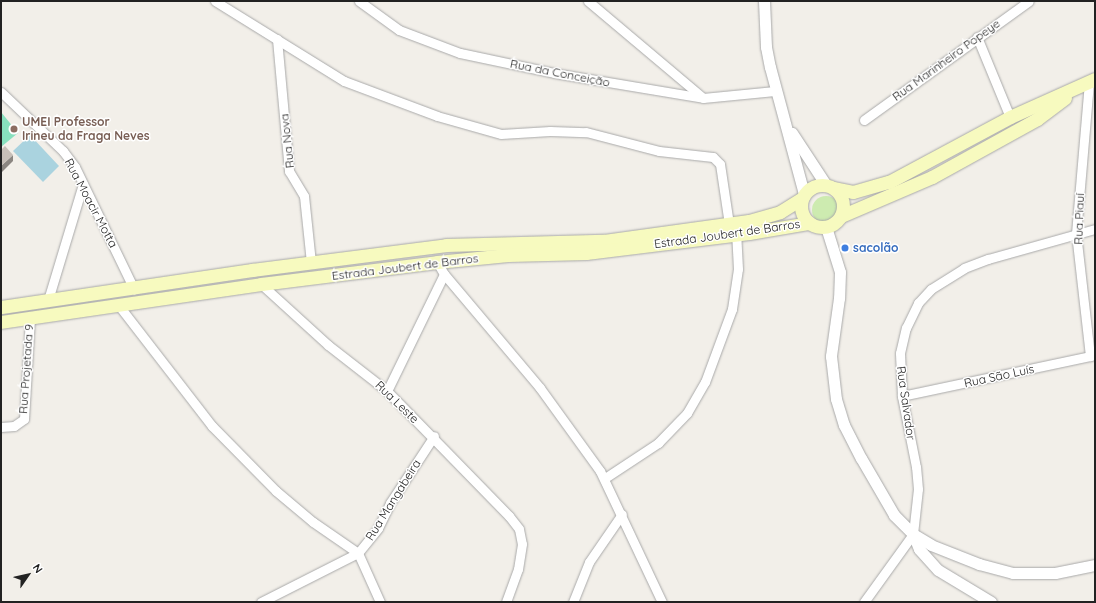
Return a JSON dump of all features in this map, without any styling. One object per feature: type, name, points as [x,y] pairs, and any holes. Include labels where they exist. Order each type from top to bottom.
[{"type":"main road","points":[[1091,82],[1037,119],[932,178],[841,216],[826,227],[809,223],[803,216],[803,197],[810,188],[830,187],[853,192],[889,182],[1010,117],[1091,82]]},
{"type":"main road","points":[[830,187],[843,202],[841,216]]},
{"type":"main road","name":"Estrada Joubert de Barros","points":[[1,307],[446,245],[604,241],[729,224],[780,212],[803,197]]},
{"type":"main road","name":"Estrada Joubert de Barros","points":[[1,322],[120,306],[261,284],[437,262],[508,255],[586,253],[736,235],[809,223]]},
{"type":"street","points":[[215,1],[344,80],[409,107],[472,126],[509,135],[550,131],[586,132],[659,151],[713,157],[720,164],[729,224]]},
{"type":"street","name":"Rua da Conceição","points":[[359,1],[399,30],[460,53],[670,95],[702,98],[775,91]]},
{"type":"street","points":[[588,1],[702,98]]},
{"type":"street","points":[[764,1],[766,47],[775,91],[787,125],[803,197]]},
{"type":"street","name":"Rua Marinheiro Popeye","points":[[864,120],[1029,1]]},
{"type":"street","points":[[978,37],[1010,117]]},
{"type":"street","name":"Rua Nova","points":[[277,39],[289,171],[304,196],[311,263]]},
{"type":"street","name":"Rua Piauí","points":[[1091,82],[1076,233],[1093,356]]},
{"type":"street","name":"Rua Moacir Motta","points":[[1,92],[63,151],[83,184],[134,289]]},
{"type":"street","points":[[787,125],[830,187]]},
{"type":"street","points":[[48,300],[83,184]]},
{"type":"street","points":[[826,227],[840,272],[839,298],[831,356],[836,399],[844,425],[894,515],[913,534],[931,545],[959,557],[1013,573],[1056,573],[1095,565]]},
{"type":"street","name":"Rua Salvador","points":[[913,534],[917,496],[916,467],[902,396],[900,352],[906,328],[918,303],[931,289],[964,268],[988,258],[1095,229]]},
{"type":"street","points":[[605,478],[658,442],[687,413],[705,382],[732,309],[738,269],[736,235]]},
{"type":"street","points":[[437,262],[444,274],[535,382],[605,478],[662,602]]},
{"type":"street","points":[[387,392],[444,274]]},
{"type":"street","name":"Rua Leste","points":[[261,284],[328,345],[387,392],[434,436],[506,512],[520,534],[522,544],[521,558],[506,602]]},
{"type":"street","points":[[120,306],[216,431],[276,491],[314,522],[358,553],[380,602]]},
{"type":"street","name":"Rua Projetada 9","points":[[1,427],[14,426],[24,419],[30,318]]},
{"type":"street","name":"Rua São Luís","points":[[902,396],[1093,356]]},
{"type":"street","name":"Rua Mangabeira","points":[[261,602],[358,553],[378,528],[390,503],[434,436]]},
{"type":"street","points":[[573,602],[588,562],[622,514]]},
{"type":"street","points":[[864,602],[913,534]]},
{"type":"street","points":[[913,534],[919,549],[938,570],[991,602]]},
{"type":"green space","points":[[1,112],[18,133],[1,147]]},
{"type":"green space","points":[[826,196],[836,200],[840,210],[836,220],[826,224],[816,220],[812,210],[816,200]]},
{"type":"water","points":[[30,135],[59,166],[43,182],[13,151]]},
{"type":"building","points":[[5,146],[13,155],[1,166],[1,150]]},
{"type":"place","name":"UMEI Professor Irineu da Fraga Neves","points":[[14,129]]},
{"type":"place","name":"sacolão","points":[[845,248]]}]
